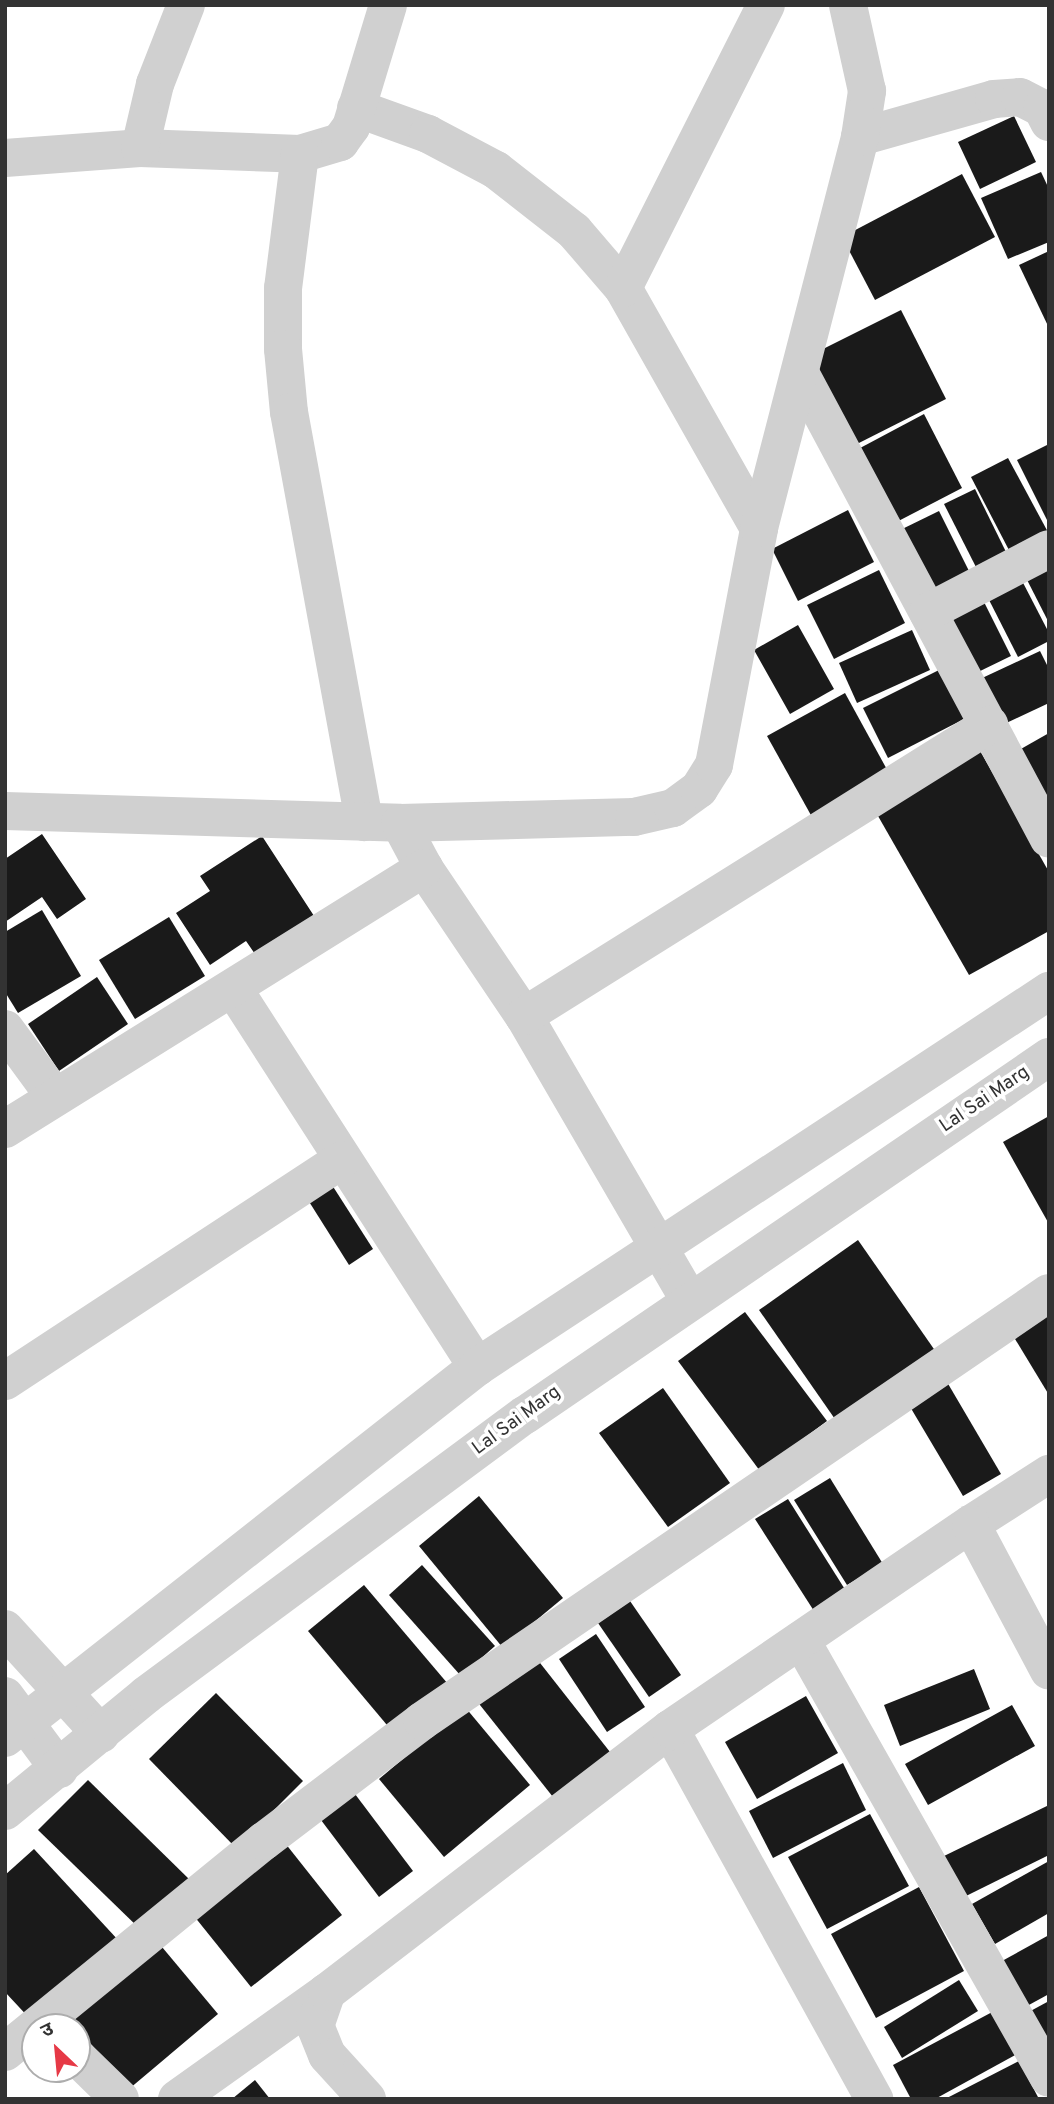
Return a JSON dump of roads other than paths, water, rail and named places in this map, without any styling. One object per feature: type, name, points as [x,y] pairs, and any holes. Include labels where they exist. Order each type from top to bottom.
[{"type":"street","points":[[141,148],[155,84],[186,5]]},
{"type":"street","points":[[5,158],[141,148],[300,154],[340,142],[351,127],[388,5]]},
{"type":"street","points":[[623,288],[766,5]]},
{"type":"street","points":[[5,811],[382,822],[634,817],[673,807],[699,789],[714,765],[760,528],[860,137],[867,91],[848,5]]},
{"type":"street","points":[[860,137],[994,99],[1020,97],[1042,108],[1049,122]]},
{"type":"street","points":[[356,108],[428,134],[496,170],[574,231],[623,288],[760,528]]},
{"type":"street","points":[[300,154],[284,277],[283,349],[289,412],[382,822],[424,868],[524,1016],[689,1300]]},
{"type":"street","points":[[800,373],[1049,839]]},
{"type":"street","points":[[928,612],[1049,549]]},
{"type":"street","points":[[524,1016],[989,725]]},
{"type":"street","points":[[5,1129],[424,868]]},
{"type":"street","points":[[233,988],[341,1160],[477,1367]]},
{"type":"street","points":[[59,1769],[12,1718],[64,1689],[477,1367],[1049,991]]},
{"type":"street","points":[[5,1029],[55,1097]]},
{"type":"street","name":"Lal Sai Marg","points":[[5,1811],[146,1695],[524,1415],[689,1300],[1049,1058]]},
{"type":"street","points":[[5,1381],[341,1160]]},
{"type":"street","points":[[57,2013],[264,1841],[422,1721],[1049,1293]]},
{"type":"street","points":[[177,2099],[327,1992],[670,1729],[971,1524],[1049,1475]]},
{"type":"street","points":[[971,1524],[1049,1671]]},
{"type":"street","points":[[5,1629],[64,1689],[101,1734]]},
{"type":"street","points":[[801,1640],[1049,2078]]},
{"type":"street","points":[[670,1729],[874,2099]]},
{"type":"street","points":[[327,1992],[315,2026],[327,2055],[367,2099]]},
{"type":"street","points":[[5,2052],[21,2041]]},
{"type":"street","points":[[91,2071],[120,2099]]}]
